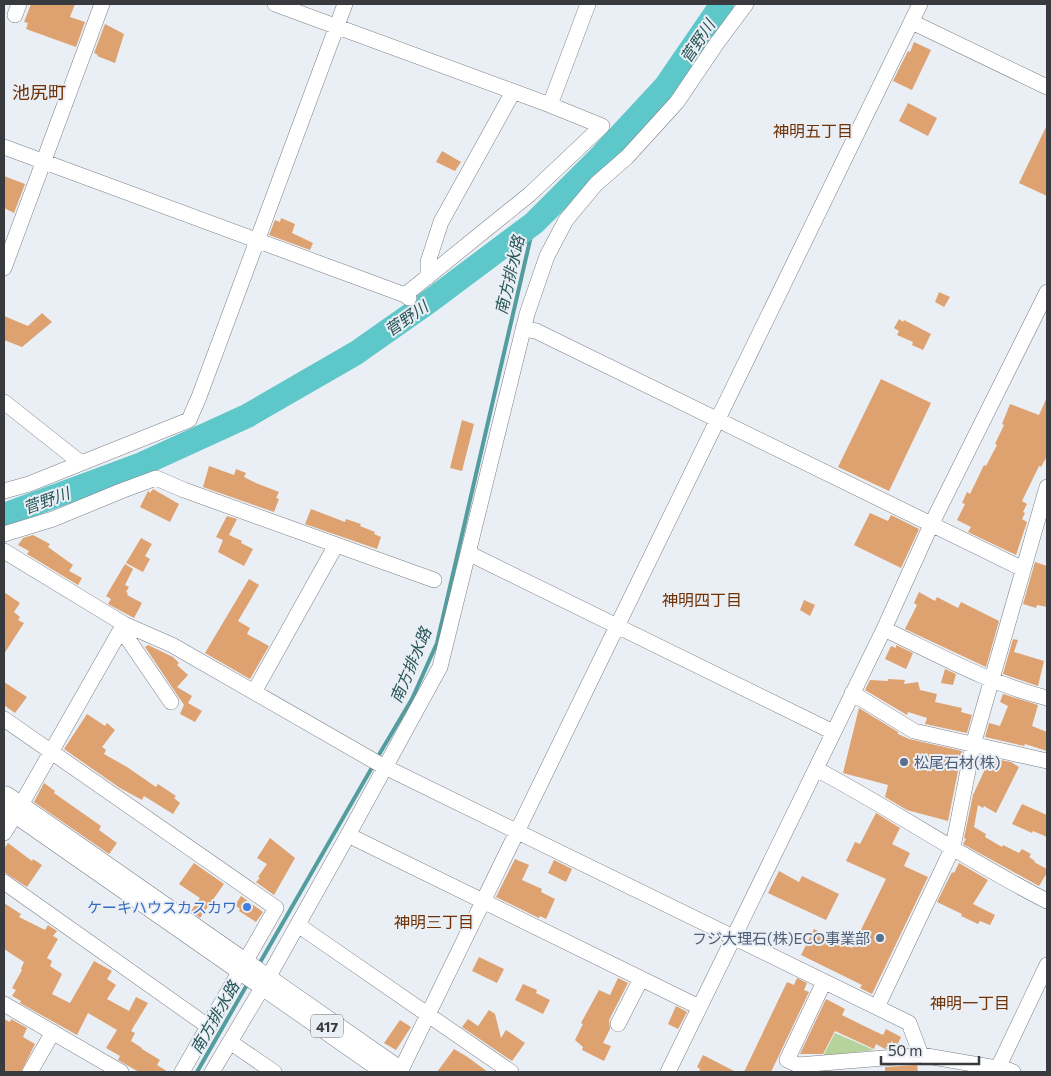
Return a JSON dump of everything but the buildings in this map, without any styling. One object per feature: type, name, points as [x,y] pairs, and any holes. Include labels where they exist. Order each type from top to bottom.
[{"type":"highway","name":"417","points":[[11,805],[394,1072]]},
{"type":"street","points":[[4,268],[102,4]]},
{"type":"street","points":[[4,147],[407,297],[428,277],[530,194],[602,126],[275,4]]},
{"type":"street","points":[[4,491],[29,484],[189,420],[345,4]]},
{"type":"street","points":[[550,106],[588,4]]},
{"type":"street","points":[[182,1072],[209,1027],[298,924],[440,667],[523,329],[547,256],[566,220],[596,184],[627,156],[677,102],[716,43],[746,4]]},
{"type":"street","points":[[400,1072],[920,4]]},
{"type":"street","points":[[912,22],[1047,87]]},
{"type":"street","points":[[428,277],[428,262],[441,222],[514,92]]},
{"type":"street","points":[[668,1072],[884,629],[931,525],[1041,323],[1047,292]]},
{"type":"street","points":[[523,329],[536,331],[1023,569]]},
{"type":"street","points":[[4,402],[81,463]]},
{"type":"street","points":[[4,534],[53,519],[156,478],[184,490],[434,580]]},
{"type":"street","points":[[877,1007],[953,848],[973,745],[1023,569],[1043,517],[1047,487]]},
{"type":"street","points":[[254,692],[336,545]]},
{"type":"street","points":[[4,551],[123,626],[172,645],[384,766],[908,1023],[921,1055]]},
{"type":"street","points":[[468,553],[833,732]]},
{"type":"street","points":[[123,626],[171,702]]},
{"type":"street","points":[[4,833],[11,805],[51,752],[123,626]]},
{"type":"street","points":[[884,629],[991,679],[1047,698]]},
{"type":"street","points":[[852,693],[914,731],[1047,761]]},
{"type":"street","points":[[4,719],[276,908],[230,1042],[212,1072]]},
{"type":"street","points":[[816,769],[860,792],[1006,880],[1047,901]]},
{"type":"street","points":[[348,836],[699,1007]]},
{"type":"street","points":[[4,882],[209,1027]]},
{"type":"street","points":[[298,924],[511,1072]]},
{"type":"street","points":[[997,1070],[1047,965]]},
{"type":"street","points":[[618,1024],[641,979]]},
{"type":"street","points":[[824,982],[786,1060],[798,1065],[921,1055],[1013,1072]]},
{"type":"street","points":[[4,1004],[121,1072]]},
{"type":"street","points":[[30,1072],[53,1032]]},
{"type":"street","points":[[230,1042],[274,1072]]},
{"type":"green space","points":[[835,1033],[874,1050],[823,1056]]},
{"type":"waterway","name":"菅野川","points":[[4,515],[142,464],[247,416],[356,353],[430,301],[534,223],[601,156],[665,87],[722,4]]},
{"type":"waterway","name":"南方排水路","points":[[377,758],[412,699],[437,643],[534,223]]},
{"type":"waterway","name":"南方排水路","points":[[258,966],[374,764]]},
{"type":"waterway","name":"南方排水路","points":[[197,1072],[248,983]]},
{"type":"place","name":"松尾石材(株)","points":[[904,762]]},
{"type":"place","name":"ケーキハウスカスカワ","points":[[247,907]]},
{"type":"place","name":"フジ大理石(株)ECO事業部","points":[[880,938]]},
{"type":"district","name":"池尻町","points":[[39,92]]},
{"type":"district","name":"神明五丁目","points":[[813,130]]},
{"type":"district","name":"神明四丁目","points":[[702,599]]},
{"type":"district","name":"神明三丁目","points":[[434,921]]},
{"type":"district","name":"神明一丁目","points":[[970,1002]]}]
